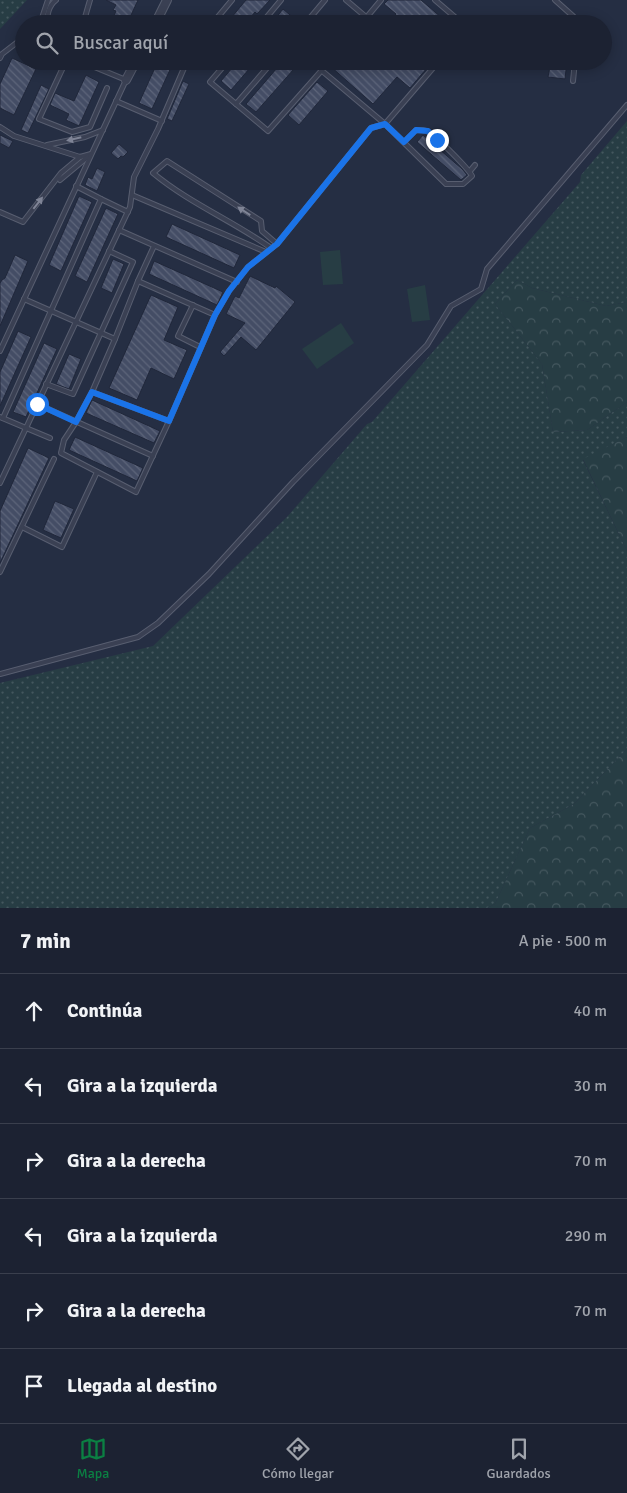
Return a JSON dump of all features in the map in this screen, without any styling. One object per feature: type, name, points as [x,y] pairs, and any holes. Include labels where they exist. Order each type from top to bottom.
[{"type":"street","points":[[160,15],[167,0]]},
{"type":"street","points":[[126,80],[131,70]]},
{"type":"lane","points":[[43,15],[48,0]]},
{"type":"lane","points":[[48,15],[52,3],[56,0]]},
{"type":"lane","points":[[86,15],[90,0]]},
{"type":"lane","points":[[220,15],[232,0]]},
{"type":"lane","points":[[268,15],[281,0]]},
{"type":"lane","points":[[312,15],[325,0]]},
{"type":"lane","points":[[346,0],[363,15]]},
{"type":"lane","points":[[368,15],[381,0]]},
{"type":"lane","points":[[435,0],[452,15]]},
{"type":"lane","points":[[555,0],[572,15]]},
{"type":"lane","points":[[0,58],[2,54],[15,44]]},
{"type":"lane","points":[[62,70],[39,119],[72,132],[90,126],[107,88]]},
{"type":"lane","points":[[0,351],[126,80],[102,70]]},
{"type":"lane","points":[[0,483],[128,212],[134,178],[162,121],[183,70]]},
{"type":"lane","points":[[220,70],[210,82],[268,131],[322,70],[385,124],[446,184],[463,184],[472,176],[470,171],[428,131],[416,130],[404,142]]},
{"type":"lane","points":[[236,104],[265,70]]},
{"type":"lane","points":[[154,246],[92,392],[64,440],[61,453],[136,492],[215,315],[236,282],[248,267],[277,244],[371,128],[385,124],[431,70]]},
{"type":"lane","points":[[573,82],[574,70]]},
{"type":"lane","points":[[116,101],[162,121]]},
{"type":"lane","points":[[0,674],[138,637],[158,623],[209,574],[293,482],[427,345],[450,306],[481,289],[487,269],[627,105]]},
{"type":"lane","points":[[0,127],[14,136],[80,157]]},
{"type":"lane","points":[[45,146],[85,137],[103,129]]},
{"type":"lane","points":[[0,212],[23,222],[61,173],[80,157],[92,154]]},
{"type":"lane","points":[[60,180],[92,154]]},
{"type":"lane","points":[[271,248],[166,184],[153,173],[166,161],[261,221],[262,231],[277,244]]},
{"type":"lane","points":[[470,171],[475,165]]},
{"type":"lane","points":[[76,186],[128,212]]},
{"type":"lane","points":[[132,195],[266,252]]},
{"type":"lane","points":[[50,438],[1,417],[101,199]]},
{"type":"lane","points":[[119,230],[236,282]]},
{"type":"lane","points":[[46,384],[73,394],[133,262],[109,251]]},
{"type":"lane","points":[[138,281],[215,315]]},
{"type":"lane","points":[[24,299],[115,340]]},
{"type":"lane","points":[[193,305],[178,336],[200,348]]},
{"type":"lane","points":[[0,336],[6,338]]},
{"type":"lane","points":[[92,392],[169,421]]},
{"type":"lane","points":[[37,404],[153,456]]},
{"type":"lane","points":[[0,572],[54,459]]},
{"type":"lane","points":[[22,527],[62,547],[97,472]]},
{"type":"green space","points":[[0,0],[27,0],[0,29]]},
{"type":"green space","points":[[627,121],[627,302],[606,306],[532,288],[517,280],[495,304],[542,364],[553,432],[587,430],[627,402],[627,437],[583,460],[627,551],[627,749],[574,804],[530,828],[495,904],[487,908],[0,908],[0,683],[153,646],[287,517],[580,182],[581,175]]},
{"type":"green space","points":[[340,250],[343,284],[323,285],[320,252]]},
{"type":"green space","points":[[517,280],[532,288],[606,306],[627,302],[627,402],[587,430],[553,432],[542,364],[495,304]]},
{"type":"green space","points":[[425,285],[430,320],[412,322],[407,289]]},
{"type":"green space","points":[[341,323],[354,343],[317,369],[302,349]]},
{"type":"green space","points":[[627,437],[627,551],[583,459]]},
{"type":"green space","points":[[627,749],[627,908],[487,908],[495,904],[530,828],[574,804]]},
{"type":"building","points":[[106,0],[138,0],[131,15],[114,15],[116,11],[113,10],[116,5]]},
{"type":"building","points":[[246,0],[270,0],[257,14],[255,12],[252,15],[234,15]]},
{"type":"building","points":[[388,0],[421,0],[438,15],[395,15],[384,4]]},
{"type":"building","points":[[283,9],[290,15],[278,15]]},
{"type":"building","points":[[12,58],[15,59],[15,70],[36,70],[14,115],[0,108],[0,84]]},
{"type":"building","points":[[154,70],[170,70],[152,109],[139,103]]},
{"type":"building","points":[[230,70],[248,70],[231,90],[221,81]]},
{"type":"building","points":[[275,70],[293,70],[256,112],[246,104]]},
{"type":"building","points":[[335,70],[425,70],[410,88],[397,77],[373,104]]},
{"type":"building","points":[[549,70],[566,70],[565,79],[548,77]]},
{"type":"building","points":[[86,75],[99,82],[79,126],[66,120],[69,114],[50,105],[55,93],[74,101]]},
{"type":"building","points":[[183,81],[189,84],[172,121],[167,119]]},
{"type":"building","points":[[317,82],[328,91],[299,125],[288,115]]},
{"type":"building","points":[[41,85],[49,89],[28,133],[21,130]]},
{"type":"building","points":[[0,135],[13,141],[9,148],[0,143]]},
{"type":"building","points":[[423,135],[467,175],[461,180],[417,142]]},
{"type":"building","points":[[119,144],[128,152],[118,159],[111,153]]},
{"type":"building","points":[[97,168],[105,172],[97,191],[85,185],[88,177],[92,179]]},
{"type":"building","points":[[79,196],[92,202],[61,271],[49,265]]},
{"type":"building","points":[[106,208],[118,214],[87,282],[75,276]]},
{"type":"building","points":[[172,224],[240,255],[234,268],[166,237]]},
{"type":"building","points":[[15,255],[28,261],[0,326],[0,283],[5,278]]},
{"type":"building","points":[[113,259],[124,264],[112,293],[101,288]]},
{"type":"building","points":[[154,261],[223,292],[217,305],[149,274]]},
{"type":"building","points":[[250,276],[275,288],[276,286],[295,302],[256,350],[241,337],[224,356],[220,352],[245,323],[226,314],[235,296],[239,298]]},
{"type":"building","points":[[151,295],[178,307],[164,340],[187,350],[174,379],[151,368],[137,400],[109,388]]},
{"type":"building","points":[[18,331],[31,337],[0,406],[0,372]]},
{"type":"building","points":[[44,343],[57,349],[26,417],[13,412]]},
{"type":"building","points":[[69,354],[81,359],[69,389],[56,384]]},
{"type":"building","points":[[92,400],[160,431],[154,443],[86,413]]},
{"type":"building","points":[[75,437],[143,468],[137,481],[69,450]]},
{"type":"building","points":[[28,448],[49,458],[0,563],[0,511]]},
{"type":"building","points":[[55,501],[74,509],[61,538],[43,530]]},
{"type":"route","points":[[37,404],[76,422],[92,392],[169,421],[215,315],[229,291],[248,267],[277,244],[371,128],[385,124],[404,142],[416,130],[428,131],[437,140]]}]
